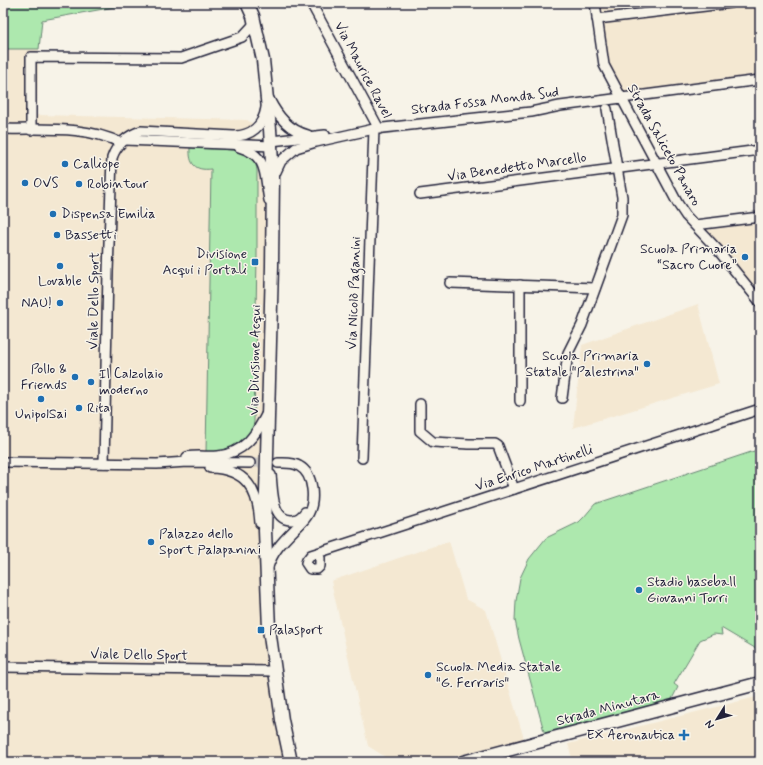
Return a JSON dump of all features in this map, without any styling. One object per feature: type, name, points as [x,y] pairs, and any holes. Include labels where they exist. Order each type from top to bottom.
[{"type":"main road","name":"Via Divisione Acqui","points":[[246,3],[254,20],[260,44],[271,143],[273,222],[269,408],[273,460],[265,531],[268,629],[280,706],[291,762]]},
{"type":"main road","name":"Via Divisione Acqui","points":[[254,3],[254,20]]},
{"type":"main road","name":"Strada Minutara","points":[[463,762],[760,683]]},
{"type":"main road","name":"Via Divisione Acqui","points":[[280,706],[291,736],[298,762]]},
{"type":"street","name":"Via Maurice Ravel","points":[[311,3],[376,129]]},
{"type":"street","name":"Strada Saliceto Panaro","points":[[595,3],[604,65],[678,204],[694,225],[755,290],[760,302]]},
{"type":"street","points":[[598,19],[731,3]]},
{"type":"street","points":[[242,37],[254,20]]},
{"type":"street","points":[[31,130],[31,57],[181,58],[242,37],[251,38],[260,44]]},
{"type":"street","name":"Strada Fossa Monda Sud","points":[[273,179],[282,161],[296,148],[352,133],[530,112],[622,97],[760,80]]},
{"type":"street","points":[[265,87],[273,107],[281,119],[294,130],[312,136]]},
{"type":"street","points":[[123,141],[141,131],[234,136],[245,135],[261,124],[267,104]]},
{"type":"street","points":[[562,398],[568,353],[582,325],[622,215],[622,197],[618,168],[607,109]]},
{"type":"street","points":[[3,129],[87,131],[123,141],[226,144],[271,143]]},
{"type":"street","name":"Via Nicolò Paganini","points":[[362,458],[376,129]]},
{"type":"street","name":"Strada Fossa Monda Sud","points":[[271,143],[312,136],[352,133]]},
{"type":"street","name":"Viale Dello Sport","points":[[104,463],[112,158],[115,149],[123,141]]},
{"type":"street","points":[[226,144],[246,150],[257,156],[262,163],[273,222]]},
{"type":"street","name":"Via Benedetto Marcello","points":[[420,194],[656,162],[760,150]]},
{"type":"street","points":[[694,225],[760,217]]},
{"type":"street","points":[[450,283],[595,288]]},
{"type":"street","points":[[520,285],[520,401]]},
{"type":"street","points":[[420,404],[420,431],[433,442],[495,444],[498,446],[514,489]]},
{"type":"street","points":[[162,464],[189,456],[218,456],[239,449],[257,432],[269,408]]},
{"type":"street","name":"Via Enrico Martinelli","points":[[318,554],[760,409]]},
{"type":"street","points":[[267,570],[270,558],[308,514],[312,501],[311,481],[304,469],[295,464],[273,460],[275,505],[277,512],[287,520],[295,520],[304,514],[311,492]]},
{"type":"street","points":[[3,462],[162,464],[186,462],[250,463]]},
{"type":"street","points":[[162,464],[175,467],[225,469],[232,471],[243,478],[252,489],[256,497],[266,557]]},
{"type":"street","name":"Viale Dello Sport","points":[[3,667],[274,670]]},
{"type":"shaded area","points":[[600,3],[760,3],[760,74],[624,92],[608,64]]},
{"type":"shaded area","points":[[3,49],[39,49],[37,115],[247,120],[255,125],[256,163],[266,208],[261,486],[261,599],[270,678],[286,762],[3,762]]},
{"type":"shaded area","name":"Scuola Primaria “Sacro Cuore”","points":[[760,223],[760,284],[753,285],[706,230]]},
{"type":"shaded area","name":"Scuola Primaria Statale \"Palestrina\"","points":[[698,304],[719,384],[573,428],[582,345]]},
{"type":"shaded area","name":"Scuola Media Statale \"G. Ferraris\"","points":[[449,541],[466,599],[486,610],[524,739],[433,762],[381,762],[384,756],[368,746],[331,581]]},
{"type":"shaded area","name":"EX Aeronautica","points":[[760,696],[760,762],[573,762],[568,744]]},
{"type":"green space","points":[[3,3],[137,3],[42,20],[39,49],[3,49]]},
{"type":"green space","points":[[190,148],[243,152],[252,157],[257,170],[254,422],[249,436],[237,446],[224,452],[206,453],[211,169],[201,169],[194,165],[190,154]]},
{"type":"green space","name":"Stadio baseball Giovanni Torri","points":[[760,449],[760,651],[721,628],[722,635],[714,634],[700,640],[674,684],[678,687],[669,705],[545,735],[515,620],[516,601],[520,578],[529,559],[546,538],[579,522],[595,504]]},
{"type":"tunnel","points":[[250,463],[273,463]]},
{"type":"place","name":"Calliope","points":[[65,164]]},
{"type":"place","name":"OVS","points":[[25,183]]},
{"type":"place","name":"Robintour","points":[[79,184]]},
{"type":"place","name":"Dispensa Emilia","points":[[53,214]]},
{"type":"place","name":"Bassetti","points":[[57,235]]},
{"type":"place","name":"Scuola Primaria “Sacro Cuore”","points":[[745,257]]},
{"type":"place","name":"Divisione Acqui i Portali","points":[[255,262]]},
{"type":"place","name":"Lovable","points":[[60,266]]},
{"type":"place","name":"NAU!","points":[[60,303]]},
{"type":"place","name":"Scuola Primaria Statale \"Palestrina\"","points":[[647,364]]},
{"type":"place","name":"Pollo & Friends","points":[[75,377]]},
{"type":"place","name":"Il Calzolaio moderno","points":[[91,382]]},
{"type":"place","name":"UnipolSai","points":[[41,399]]},
{"type":"place","name":"Rita","points":[[79,408]]},
{"type":"place","name":"Palazzo dello Sport Palapanini","points":[[151,542]]},
{"type":"place","name":"Stadio baseball Giovanni Torri","points":[[639,590]]},
{"type":"place","name":"Palasport","points":[[261,630]]},
{"type":"place","name":"Scuola Media Statale \"G. Ferraris\"","points":[[428,675]]},
{"type":"place","name":"EX Aeronautica","points":[[684,735]]}]
